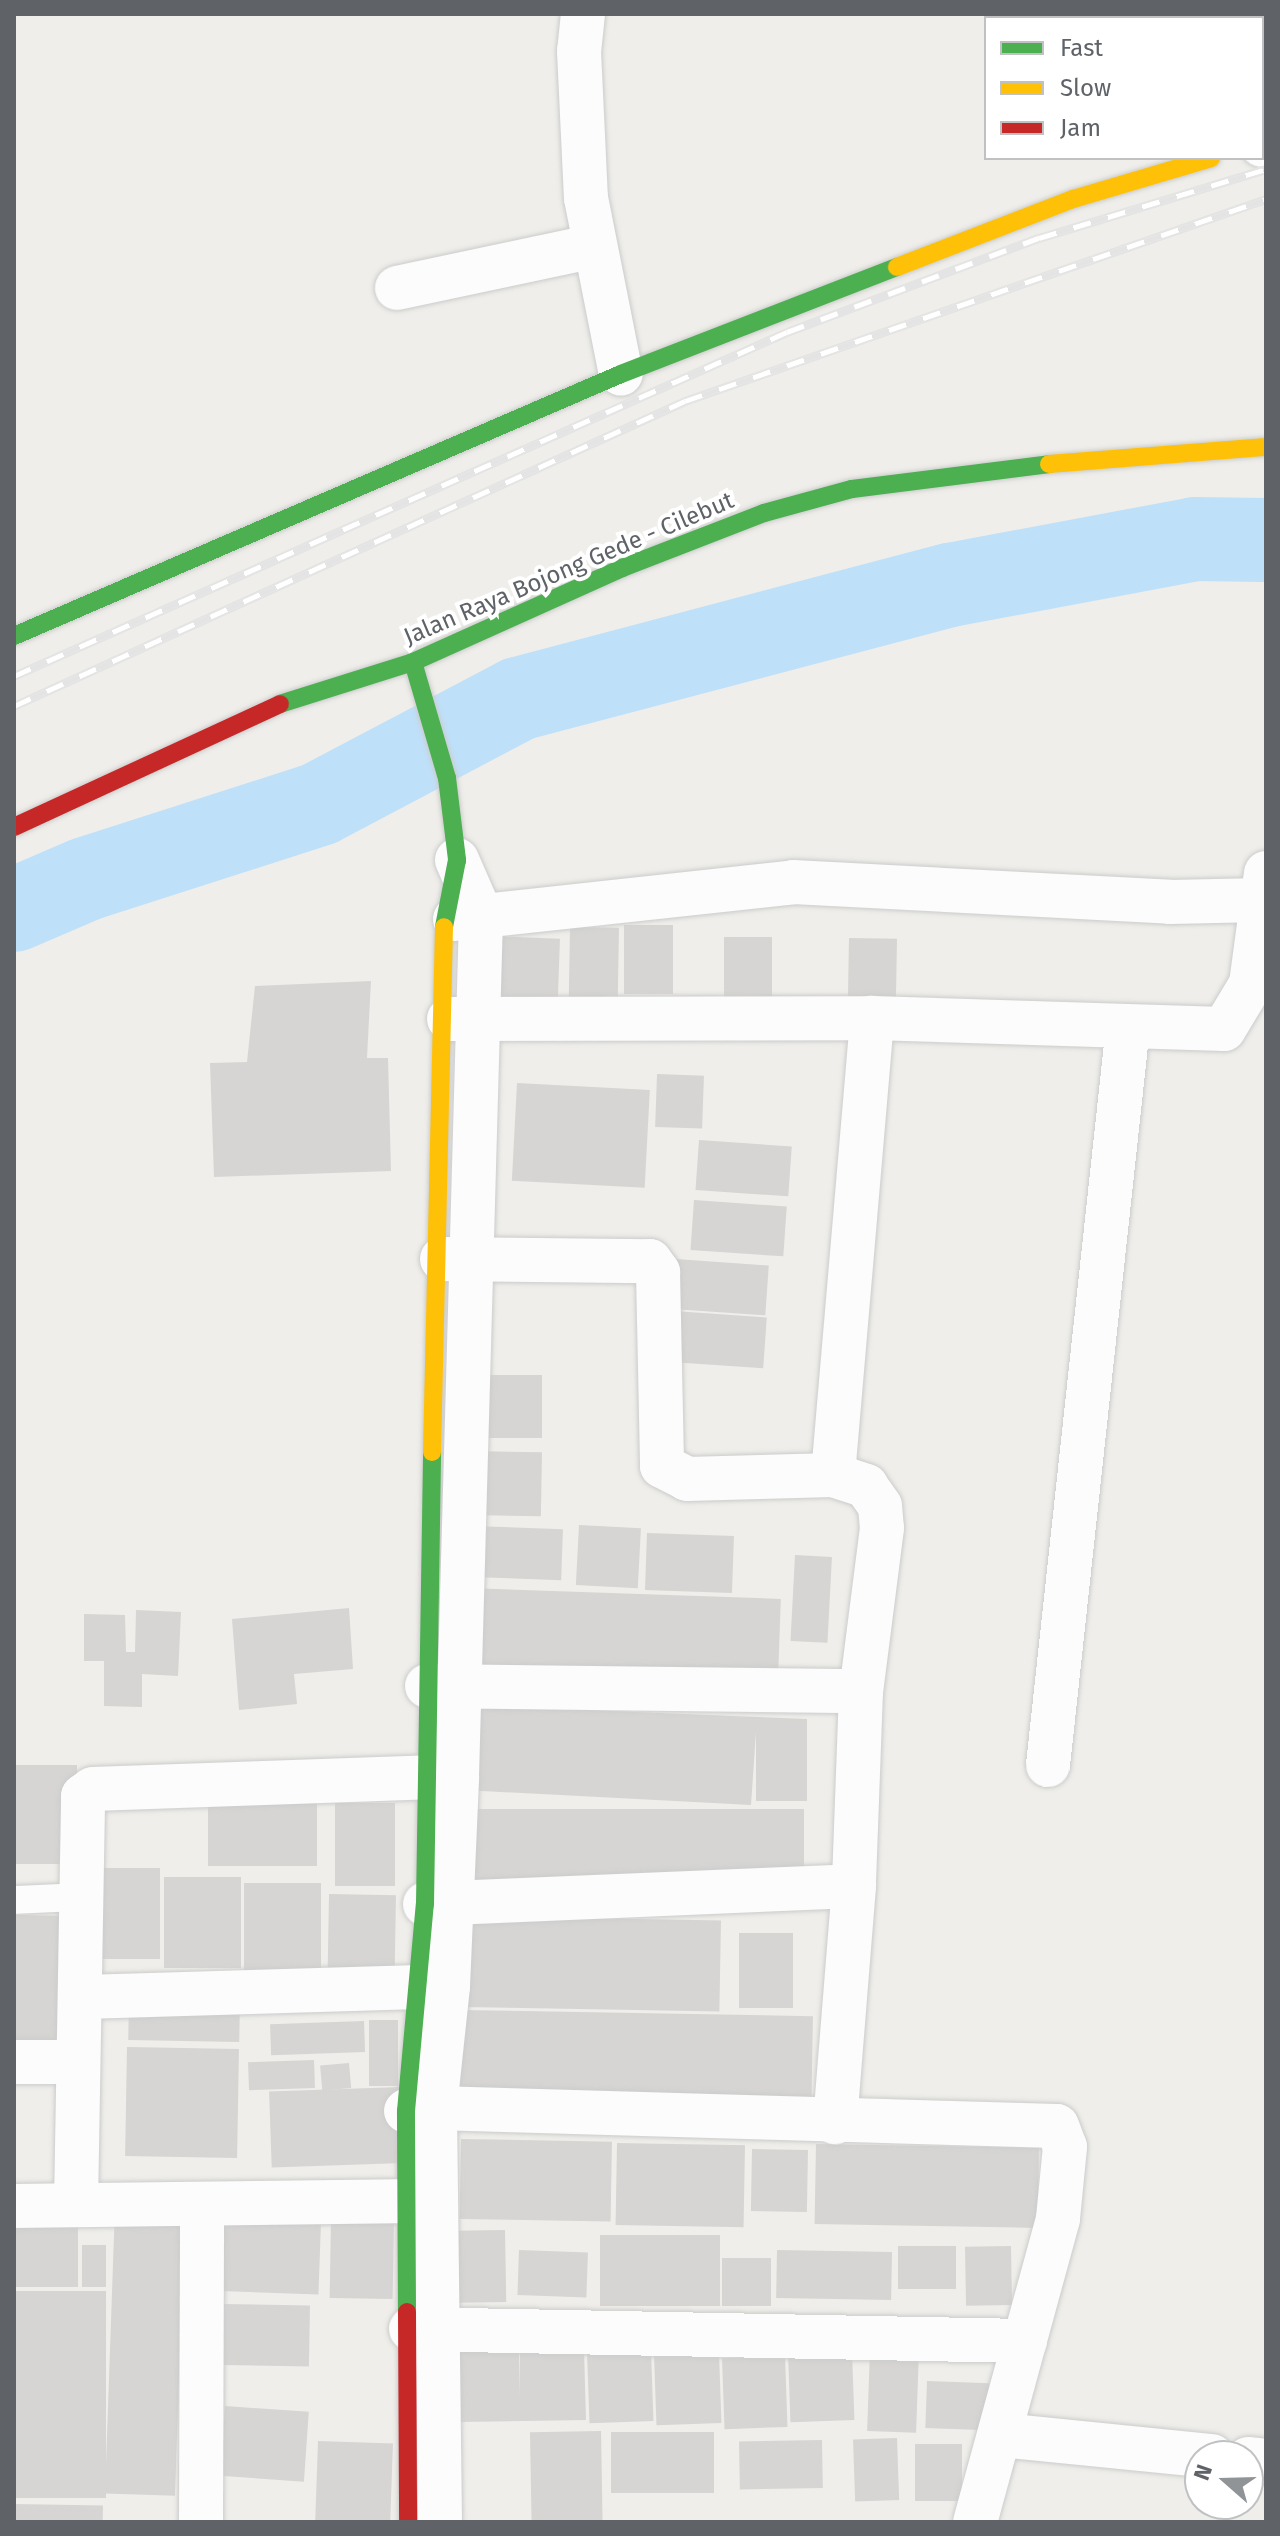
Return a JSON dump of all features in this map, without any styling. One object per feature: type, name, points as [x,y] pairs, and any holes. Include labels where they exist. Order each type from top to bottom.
[{"type":"street","points":[[583,14],[579,51],[585,183],[621,374]]},
{"type":"street","points":[[14,636],[621,374],[1073,199],[1204,160]]},
{"type":"street","points":[[397,288],[595,246]]},
{"type":"street","name":"Jalan Raya Bojong Gede - Cilebut","points":[[14,827],[306,692],[413,662],[622,568],[764,513],[852,489],[1076,461],[1266,447]]},
{"type":"street","points":[[413,662],[447,778],[463,918],[441,1684],[442,1777],[434,1987],[421,2110],[423,2328],[440,2522]]},
{"type":"street","points":[[461,1018],[872,1018],[1224,1029],[1251,984],[1264,886],[1170,902],[793,882],[463,918]]},
{"type":"street","points":[[833,1475],[872,1018]]},
{"type":"street","points":[[1048,1765],[1128,1026]]},
{"type":"street","points":[[452,1259],[650,1261],[658,1272],[662,1466],[687,1479],[833,1475],[866,1486],[880,1506],[882,1528],[861,1691],[854,1886],[835,2122]]},
{"type":"street","points":[[441,1684],[861,1691]]},
{"type":"street","points":[[76,2205],[81,1802],[93,1789],[442,1777]]},
{"type":"street","points":[[437,1903],[854,1886]]},
{"type":"street","points":[[80,1997],[434,1987]]},
{"type":"street","points":[[14,2062],[76,2062]]},
{"type":"street","points":[[421,2110],[1057,2126],[1065,2147],[1065,2186],[1047,2270],[975,2522]]},
{"type":"street","points":[[14,2206],[421,2202]]},
{"type":"street","points":[[201,2522],[202,2205]]},
{"type":"street","points":[[423,2328],[1025,2341]]},
{"type":"street","points":[[408,2522],[423,2328]]},
{"type":"street","points":[[1001,2435],[1184,2453]]},
{"type":"lane","points":[[14,1900],[80,1897]]},
{"type":"building","points":[[624,925],[673,925],[673,994],[624,994]]},
{"type":"building","points":[[570,927],[619,928],[618,998],[569,997]]},
{"type":"building","points":[[484,936],[560,939],[558,999],[482,996]]},
{"type":"building","points":[[724,937],[772,937],[772,1006],[724,1006]]},
{"type":"building","points":[[849,938],[897,939],[896,1009],[848,1008]]},
{"type":"building","points":[[371,981],[367,1058],[388,1058],[391,1171],[214,1177],[210,1063],[247,1062],[255,986]]},
{"type":"building","points":[[657,1074],[704,1076],[702,1129],[655,1127]]},
{"type":"building","points":[[517,1083],[650,1090],[645,1188],[512,1181]]},
{"type":"building","points":[[699,1140],[792,1146],[788,1196],[696,1190]]},
{"type":"building","points":[[694,1200],[787,1206],[783,1256],[691,1250]]},
{"type":"building","points":[[676,1259],[769,1265],[765,1315],[673,1309]]},
{"type":"building","points":[[674,1311],[767,1317],[763,1368],[670,1362]]},
{"type":"building","points":[[469,1375],[542,1375],[542,1438],[469,1438]]},
{"type":"building","points":[[470,1451],[542,1452],[541,1516],[469,1515]]},
{"type":"building","points":[[579,1525],[641,1528],[638,1588],[576,1585]]},
{"type":"building","points":[[472,1526],[563,1529],[561,1580],[470,1577]]},
{"type":"building","points":[[647,1533],[734,1536],[732,1593],[645,1590]]},
{"type":"building","points":[[795,1555],[832,1557],[827,1643],[790,1641]]},
{"type":"building","points":[[467,1588],[781,1599],[778,1676],[464,1665]]},
{"type":"building","points":[[349,1608],[353,1669],[294,1674],[297,1704],[239,1710],[232,1619]]},
{"type":"building","points":[[136,1610],[181,1612],[178,1676],[142,1674],[142,1707],[104,1706],[104,1661],[84,1661],[84,1614],[125,1615],[126,1652],[135,1652]]},
{"type":"building","points":[[467,1705],[807,1719],[807,1801],[756,1801],[756,1732],[751,1805],[463,1790]]},
{"type":"building","points":[[14,1765],[77,1765],[77,1864],[14,1864]]},
{"type":"building","points":[[208,1797],[317,1797],[317,1866],[208,1866]]},
{"type":"building","points":[[335,1803],[395,1803],[395,1886],[335,1886]]},
{"type":"building","points":[[459,1809],[804,1809],[804,1883],[459,1883]]},
{"type":"building","points":[[82,1868],[160,1868],[160,1959],[82,1959]]},
{"type":"building","points":[[164,1877],[241,1877],[241,1968],[164,1968]]},
{"type":"building","points":[[244,1883],[321,1883],[321,1974],[244,1974]]},
{"type":"building","points":[[329,1894],[396,1895],[395,1971],[328,1970]]},
{"type":"building","points":[[14,1915],[77,1916],[75,2054],[14,2053]]},
{"type":"building","points":[[463,1916],[721,1921],[719,2011],[461,2007]]},
{"type":"building","points":[[739,1933],[793,1933],[793,2008],[739,2008]]},
{"type":"building","points":[[129,1997],[240,1999],[239,2042],[128,2040]]},
{"type":"building","points":[[461,2010],[813,2016],[811,2101],[460,2095]]},
{"type":"building","points":[[369,2020],[398,2020],[398,2086],[369,2086]]},
{"type":"building","points":[[364,2021],[365,2052],[271,2055],[270,2024]]},
{"type":"building","points":[[127,2047],[239,2049],[237,2158],[125,2156]]},
{"type":"building","points":[[314,2060],[315,2088],[249,2090],[248,2062]]},
{"type":"building","points":[[349,2063],[351,2088],[322,2090],[320,2066]]},
{"type":"building","points":[[401,2087],[404,2163],[272,2168],[269,2092]]},
{"type":"building","points":[[461,2139],[612,2142],[611,2222],[460,2219]]},
{"type":"building","points":[[617,2143],[745,2145],[744,2227],[616,2225]]},
{"type":"building","points":[[816,2144],[1039,2148],[1038,2228],[815,2224]]},
{"type":"building","points":[[752,2149],[808,2150],[807,2212],[751,2211]]},
{"type":"building","points":[[115,2206],[185,2208],[175,2496],[105,2493]]},
{"type":"building","points":[[331,2219],[394,2220],[393,2299],[330,2298]]},
{"type":"building","points":[[223,2220],[321,2223],[318,2294],[221,2291]]},
{"type":"building","points":[[14,2221],[78,2221],[78,2287],[14,2287]]},
{"type":"building","points":[[505,2230],[506,2302],[456,2303],[455,2231]]},
{"type":"building","points":[[600,2235],[720,2235],[720,2306],[600,2306]]},
{"type":"building","points":[[82,2245],[106,2245],[106,2287],[82,2287]]},
{"type":"building","points":[[898,2246],[956,2246],[956,2289],[898,2289]]},
{"type":"building","points":[[1011,2246],[1012,2305],[966,2306],[965,2247]]},
{"type":"building","points":[[519,2250],[588,2252],[586,2297],[517,2295]]},
{"type":"building","points":[[777,2250],[892,2252],[891,2300],[776,2298]]},
{"type":"building","points":[[722,2258],[771,2258],[771,2306],[722,2306]]},
{"type":"building","points":[[14,2291],[106,2291],[106,2498],[14,2498]]},
{"type":"building","points":[[223,2304],[310,2306],[309,2367],[222,2365]]},
{"type":"building","points":[[519,2349],[520,2397],[520,2352],[584,2350],[586,2420],[457,2422],[455,2352]]},
{"type":"building","points":[[870,2349],[919,2351],[916,2433],[867,2431]]},
{"type":"building","points":[[651,2350],[653,2421],[590,2423],[587,2352]]},
{"type":"building","points":[[852,2351],[854,2420],[790,2422],[788,2353]]},
{"type":"building","points":[[719,2353],[721,2423],[656,2425],[654,2355]]},
{"type":"building","points":[[785,2356],[787,2427],[725,2429],[722,2358]]},
{"type":"building","points":[[927,2381],[989,2383],[987,2430],[925,2428]]},
{"type":"building","points":[[225,2406],[309,2412],[304,2482],[220,2476]]},
{"type":"building","points":[[601,2431],[603,2520],[532,2521],[530,2432]]},
{"type":"building","points":[[611,2432],[714,2432],[714,2493],[611,2493]]},
{"type":"building","points":[[897,2438],[899,2500],[855,2501],[853,2440]]},
{"type":"building","points":[[822,2440],[823,2488],[740,2489],[739,2441]]},
{"type":"building","points":[[318,2441],[393,2444],[390,2522],[315,2522]]},
{"type":"building","points":[[915,2444],[962,2444],[962,2501],[915,2501]]},
{"type":"building","points":[[14,2504],[103,2506],[103,2522],[14,2522]]},
{"type":"waterway","points":[[14,910],[86,879],[319,804],[518,699],[950,585],[1195,539],[1266,540]]},
{"type":"railway","points":[[14,676],[787,332],[1039,238],[1266,169]]},
{"type":"railway","points":[[14,706],[685,401],[1266,199]]},
{"type":"traffic: fast","points":[[14,636],[621,374],[897,267]]},
{"type":"traffic: fast","points":[[280,704],[413,662],[622,568],[764,513],[852,489],[1049,464]]},
{"type":"traffic: fast","points":[[413,662],[447,778],[457,860],[444,927]]},
{"type":"traffic: fast","points":[[407,2312],[406,2111],[425,1904],[432,1452]]},
{"type":"traffic: slow","points":[[897,267],[1073,199],[1204,160]]},
{"type":"traffic: slow","points":[[1049,464],[1266,447]]},
{"type":"traffic: slow","points":[[432,1452],[444,927]]},
{"type":"traffic: jam","points":[[14,827],[280,704]]},
{"type":"traffic: jam","points":[[407,2312],[408,2522]]}]
